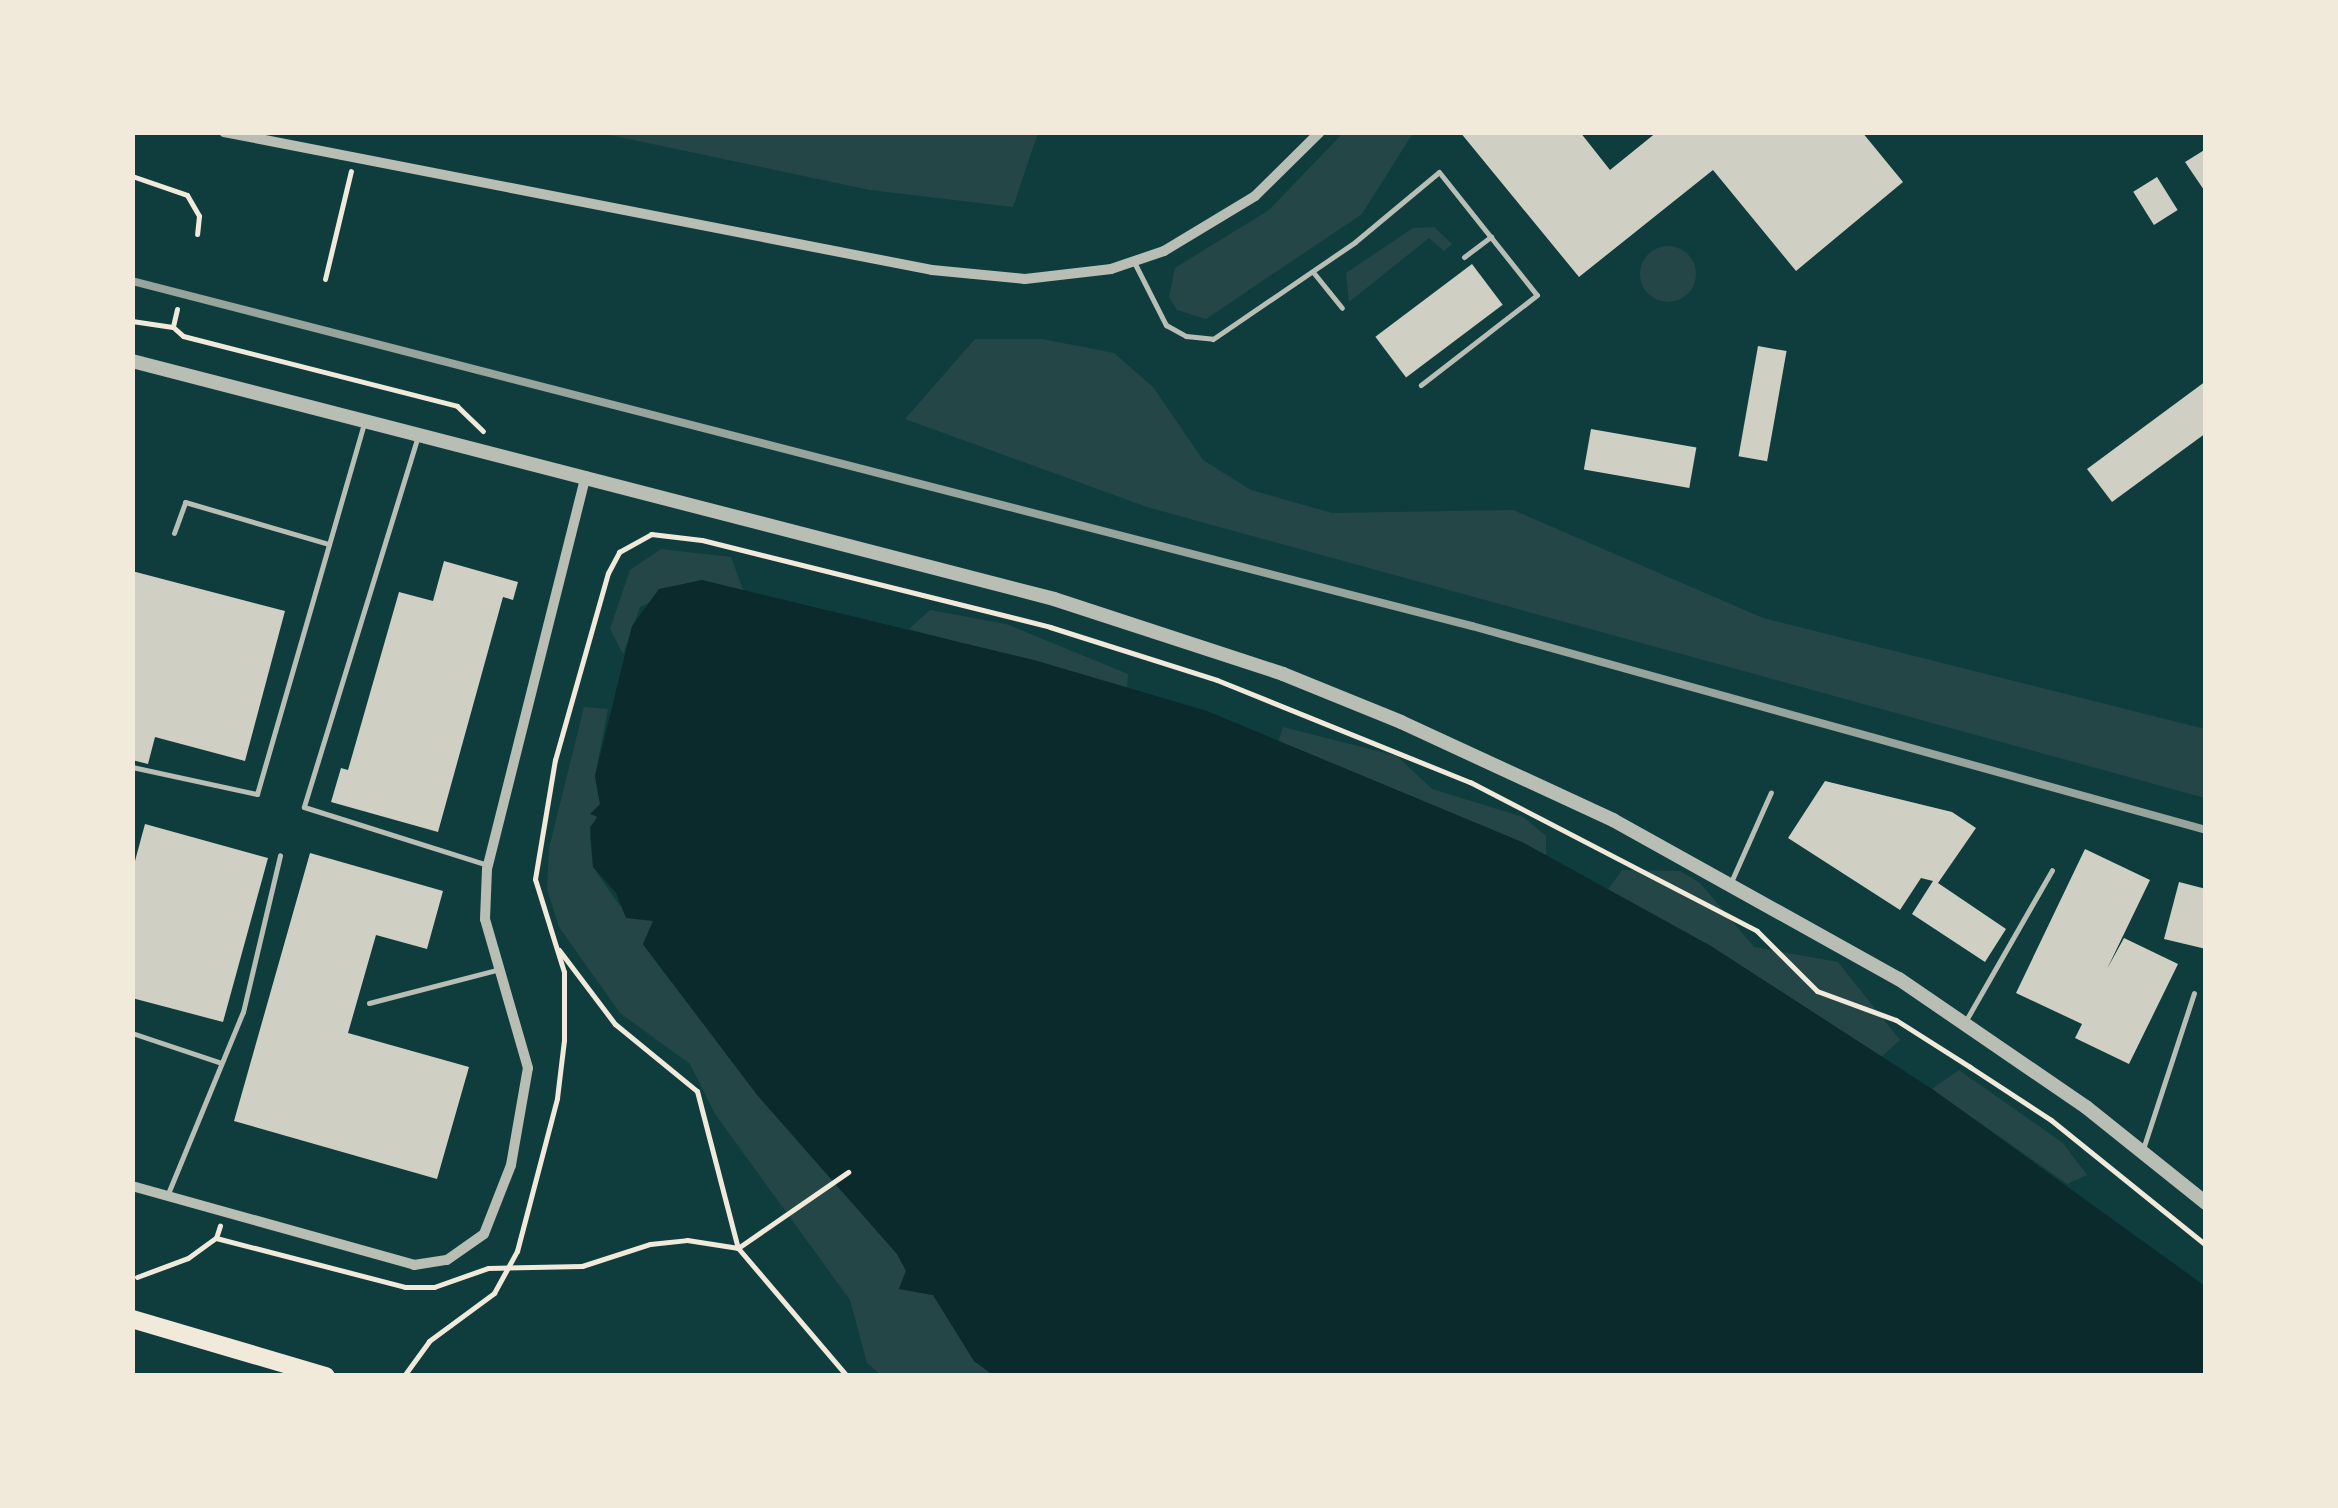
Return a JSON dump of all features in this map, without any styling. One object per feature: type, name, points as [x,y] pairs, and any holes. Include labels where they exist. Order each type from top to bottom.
[{"type":"main road","points":[[132,1319],[326,1376]]},
{"type":"street","points":[[224,132],[966,275],[1055,277],[1134,262],[1233,212],[1320,132]]},
{"type":"street","points":[[132,361],[1054,599],[1282,674],[1508,770],[1731,882],[1965,1022],[2206,1204]]},
{"type":"street","points":[[132,1186],[414,1266],[467,1249],[496,1214],[528,1100],[523,1040],[497,970],[486,920],[488,866],[586,476]]},
{"type":"lane","points":[[1134,262],[1166,325],[1186,336],[1213,339],[1314,272],[1440,172],[1537,295],[1421,385]]},
{"type":"lane","points":[[1464,257],[1491,236]]},
{"type":"lane","points":[[1314,272],[1342,308]]},
{"type":"lane","points":[[132,767],[257,794],[365,421]]},
{"type":"lane","points":[[418,434],[304,807],[488,866]]},
{"type":"lane","points":[[174,533],[186,502],[330,544]]},
{"type":"lane","points":[[1731,882],[1772,792]]},
{"type":"lane","points":[[167,1196],[242,1012],[280,855]]},
{"type":"lane","points":[[1965,1022],[2052,870]]},
{"type":"lane","points":[[369,1003],[497,970]]},
{"type":"lane","points":[[2142,1152],[2194,993]]},
{"type":"lane","points":[[132,1033],[222,1063]]},
{"type":"path","points":[[326,280],[354,158]]},
{"type":"path","points":[[132,176],[188,195],[199,216],[196,234]]},
{"type":"path","points":[[174,327],[177,309]]},
{"type":"path","points":[[132,321],[174,327],[183,336],[457,406],[485,433]]},
{"type":"path","points":[[406,1373],[428,1340],[494,1292],[510,1265],[557,1098],[566,990],[535,879],[555,760],[596,608],[619,552],[651,534],[673,535],[1050,627],[1217,680],[1470,782],[1758,930],[1817,990],[1896,1020],[1970,1067],[2050,1120],[2206,1244]]},
{"type":"path","points":[[557,948],[615,1024],[697,1091],[738,1248],[847,1376]]},
{"type":"path","points":[[510,1265],[582,1266],[650,1244],[687,1240],[738,1248],[848,1172]]},
{"type":"path","points":[[137,1277],[169,1267],[216,1238],[225,1212]]},
{"type":"shaded area","points":[[600,133],[1038,133],[1013,207],[870,190]]},
{"type":"shaded area","points":[[1343,133],[1413,133],[1362,214],[1206,319],[1177,310],[1169,297],[1175,268],[1269,210]]},
{"type":"shaded area","points":[[1434,227],[1452,244],[1444,251],[1429,238],[1349,302],[1346,273],[1413,228]]},
{"type":"shaded area","points":[[1668,246],[1688,254],[1696,274],[1688,294],[1668,302],[1648,294],[1640,274],[1648,254]]},
{"type":"shaded area","points":[[975,339],[1042,339],[1114,353],[1153,387],[1203,460],[1251,490],[1332,513],[1513,510],[1763,618],[2205,729],[2205,798],[1147,507],[905,419]]},
{"type":"shaded area","points":[[661,549],[731,557],[744,592],[701,580],[640,607],[623,654],[610,629],[630,570]]},
{"type":"shaded area","points":[[702,580],[1034,660],[1207,711],[1522,842],[1711,946],[1932,1089],[2205,1286],[2205,1375],[993,1375],[974,1361],[933,1295],[899,1289],[906,1271],[897,1254],[758,1096],[643,944],[653,921],[626,918],[616,893],[593,867],[590,827],[598,817],[590,814],[600,804],[595,776],[632,626],[659,589]]},
{"type":"shaded area","points":[[930,610],[1006,624],[1128,674],[1127,688],[909,629]]},
{"type":"shaded area","points":[[584,707],[608,709],[595,776],[600,804],[590,837],[593,867],[619,905],[653,921],[643,945],[758,1096],[897,1254],[906,1270],[899,1289],[933,1295],[974,1361],[993,1375],[881,1375],[867,1363],[850,1300],[715,1114],[690,1064],[620,1013],[559,927],[547,889],[549,848]]},
{"type":"shaded area","points":[[1283,727],[1397,756],[1432,789],[1523,817],[1546,836],[1546,855],[1278,743]]},
{"type":"shaded area","points":[[1622,870],[1680,871],[1700,883],[1754,947],[1838,962],[1900,1040],[1879,1059],[1607,891]]},
{"type":"shaded area","points":[[1959,1070],[2063,1143],[2087,1175],[2067,1184],[1932,1089]]},
{"type":"building","points":[[1460,132],[1580,132],[1610,170],[1657,132],[1862,132],[1903,182],[1796,271],[1713,170],[1579,277]]},
{"type":"building","points":[[2206,149],[2206,193],[2185,162]]},
{"type":"building","points":[[2157,177],[2178,210],[2154,225],[2133,192]]},
{"type":"building","points":[[1472,264],[1503,305],[1406,378],[1375,337]]},
{"type":"building","points":[[1758,346],[1787,351],[1767,461],[1739,456]]},
{"type":"building","points":[[2206,381],[2206,433],[2112,502],[2087,469]]},
{"type":"building","points":[[1591,429],[1696,448],[1689,488],[1584,469]]},
{"type":"building","points":[[444,561],[518,582],[513,600],[503,597],[438,832],[331,802],[341,768],[348,770],[399,592],[433,601]]},
{"type":"building","points":[[132,571],[285,611],[245,761],[155,737],[148,764],[132,760]]},
{"type":"building","points":[[1825,781],[1952,812],[1976,828],[1938,883],[2006,929],[1985,962],[1912,914],[1933,881],[1921,878],[1900,910],[1788,838]]},
{"type":"building","points":[[145,824],[268,858],[223,1022],[132,998],[132,872]]},
{"type":"building","points":[[2085,849],[2150,880],[2107,969],[2124,938],[2178,964],[2129,1064],[2075,1038],[2082,1024],[2016,993]]},
{"type":"building","points":[[310,853],[443,891],[427,949],[376,935],[348,1033],[469,1067],[437,1179],[234,1121]]},
{"type":"building","points":[[2179,882],[2206,889],[2206,949],[2164,939]]},
{"type":"railway","points":[[132,281],[1472,626],[2206,830]]}]
